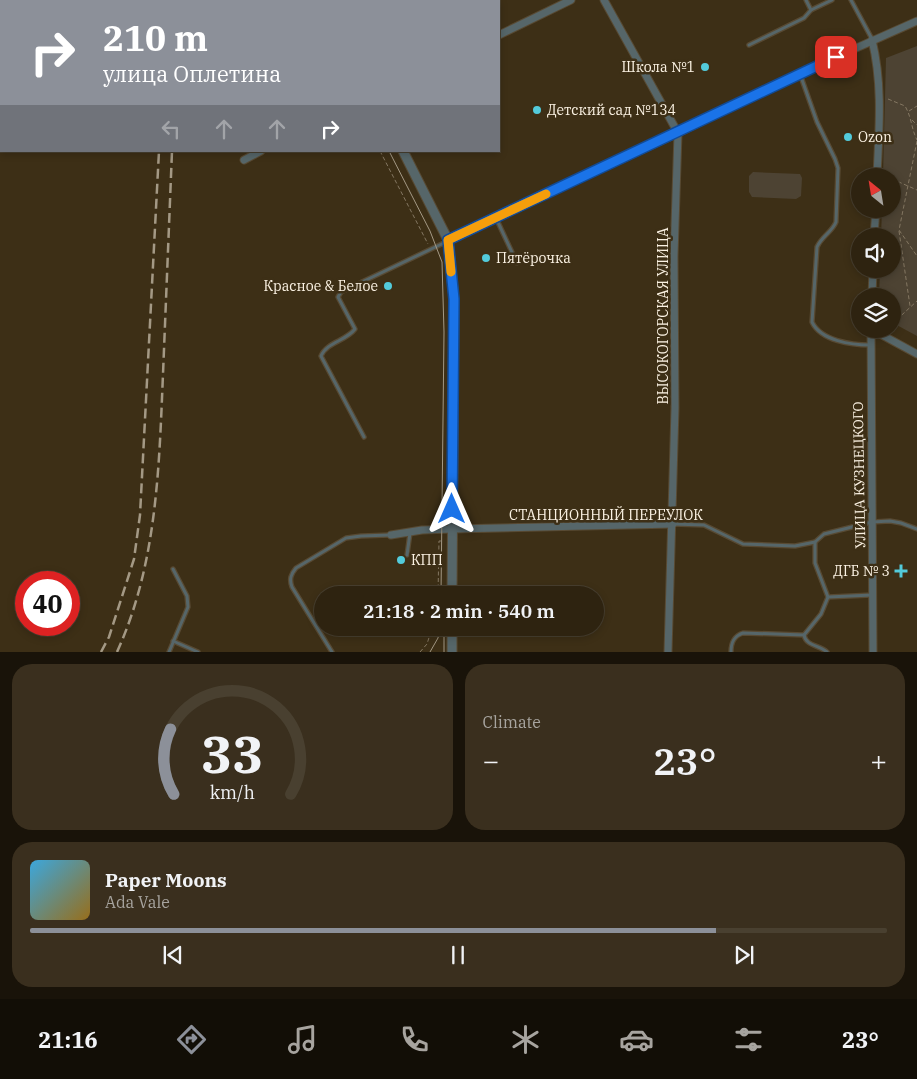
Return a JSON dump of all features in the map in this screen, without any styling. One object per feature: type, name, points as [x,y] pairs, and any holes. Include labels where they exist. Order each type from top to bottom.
[{"type":"street","points":[[500,35],[571,0]]},
{"type":"street","points":[[604,0],[678,132]]},
{"type":"street","points":[[448,240],[800,73],[917,21]]},
{"type":"street","points":[[872,40],[878,62],[880,97],[877,168]]},
{"type":"street","name":"ВЫСОКОГОРСКАЯ УЛИЦА","points":[[668,652],[675,408],[674,256],[678,132]]},
{"type":"street","points":[[244,160],[259,152]]},
{"type":"street","points":[[404,152],[448,240],[454,299],[452,586]]},
{"type":"street","name":"УЛИЦА КУЗНЕЦКОГО","points":[[870,338],[873,652]]},
{"type":"street","points":[[888,338],[917,354]]},
{"type":"street","name":"СТАНЦИОННЫЙ ПЕРЕУЛОК","points":[[391,535],[452,528],[672,524]]},
{"type":"street","points":[[452,636],[452,652]]},
{"type":"lane","points":[[806,0],[811,10]]},
{"type":"lane","points":[[749,45],[804,18],[811,10],[832,0]]},
{"type":"lane","points":[[851,0],[872,40]]},
{"type":"lane","points":[[800,73],[817,122],[835,158],[839,175],[836,222],[834,227],[824,235],[816,247],[812,322],[818,331],[825,335],[852,345],[870,345]]},
{"type":"lane","points":[[496,218],[517,262]]},
{"type":"lane","points":[[364,437],[321,356],[324,349],[351,334],[355,329],[338,297],[341,292],[448,240]]},
{"type":"lane","name":"СТАНЦИОННЫЙ ПЕРЕУЛОК","points":[[672,524],[704,525],[743,544],[795,546],[814,542],[824,534],[872,522],[900,523],[917,529]]},
{"type":"lane","points":[[407,555],[410,532]]},
{"type":"lane","points":[[332,652],[292,587],[290,577],[296,568],[346,538],[391,535]]},
{"type":"lane","points":[[814,542],[815,563],[828,597],[821,614],[804,635],[804,640],[821,647],[827,652]]},
{"type":"lane","points":[[169,652],[188,607],[188,601],[173,569]]},
{"type":"lane","points":[[828,597],[873,595]]},
{"type":"lane","points":[[731,652],[733,639],[743,633],[804,635]]},
{"type":"lane","points":[[173,641],[198,652]]},
{"type":"path","points":[[885,98],[905,106],[917,125]]},
{"type":"path","points":[[908,111],[917,106]]},
{"type":"path","points":[[899,228],[917,141],[910,127],[912,119]]},
{"type":"path","points":[[381,152],[428,244]]},
{"type":"path","points":[[901,183],[917,190]]},
{"type":"path","points":[[901,233],[917,256]]},
{"type":"path","points":[[901,244],[910,306]]},
{"type":"path","points":[[901,315],[917,301]]},
{"type":"path","points":[[438,586],[439,541],[452,541]]},
{"type":"path","points":[[420,652],[427,644],[430,636]]},
{"type":"shaded area","points":[[917,46],[917,336],[901,327],[901,288],[879,288],[880,278],[901,278],[901,228],[881,228],[882,218],[901,218],[901,168],[883,168],[886,58]]},
{"type":"shaded area","points":[[753,172],[800,174],[802,178],[801,196],[796,199],[752,197],[749,192],[749,176]]},
{"type":"tram line","points":[[390,152],[430,231],[442,262],[444,332],[441,586]]},
{"type":"tram line","points":[[430,652],[438,636]]},
{"type":"tram line","points":[[444,636],[444,652]]},
{"type":"railway","points":[[101,652],[109,637],[134,559],[140,515],[159,152]]},
{"type":"railway","points":[[117,652],[130,619],[140,585],[154,516],[160,445],[172,152]]},
{"type":"slow traffic","points":[[451,272],[448,240],[546,194]]},
{"type":"place","name":"Школа №1","points":[[705,67]]},
{"type":"place","name":"Детский сад №134","points":[[537,110]]},
{"type":"place","name":"Ozon","points":[[848,137]]},
{"type":"place","name":"Пятёрочка","points":[[486,258]]},
{"type":"place","name":"Красное & Белое","points":[[388,286]]},
{"type":"place","name":"КПП","points":[[401,560]]},
{"type":"place","name":"ДГБ № 3","points":[[901,571]]},
{"type":"route","points":[[452,509],[454,299],[448,240],[836,57]]}]
